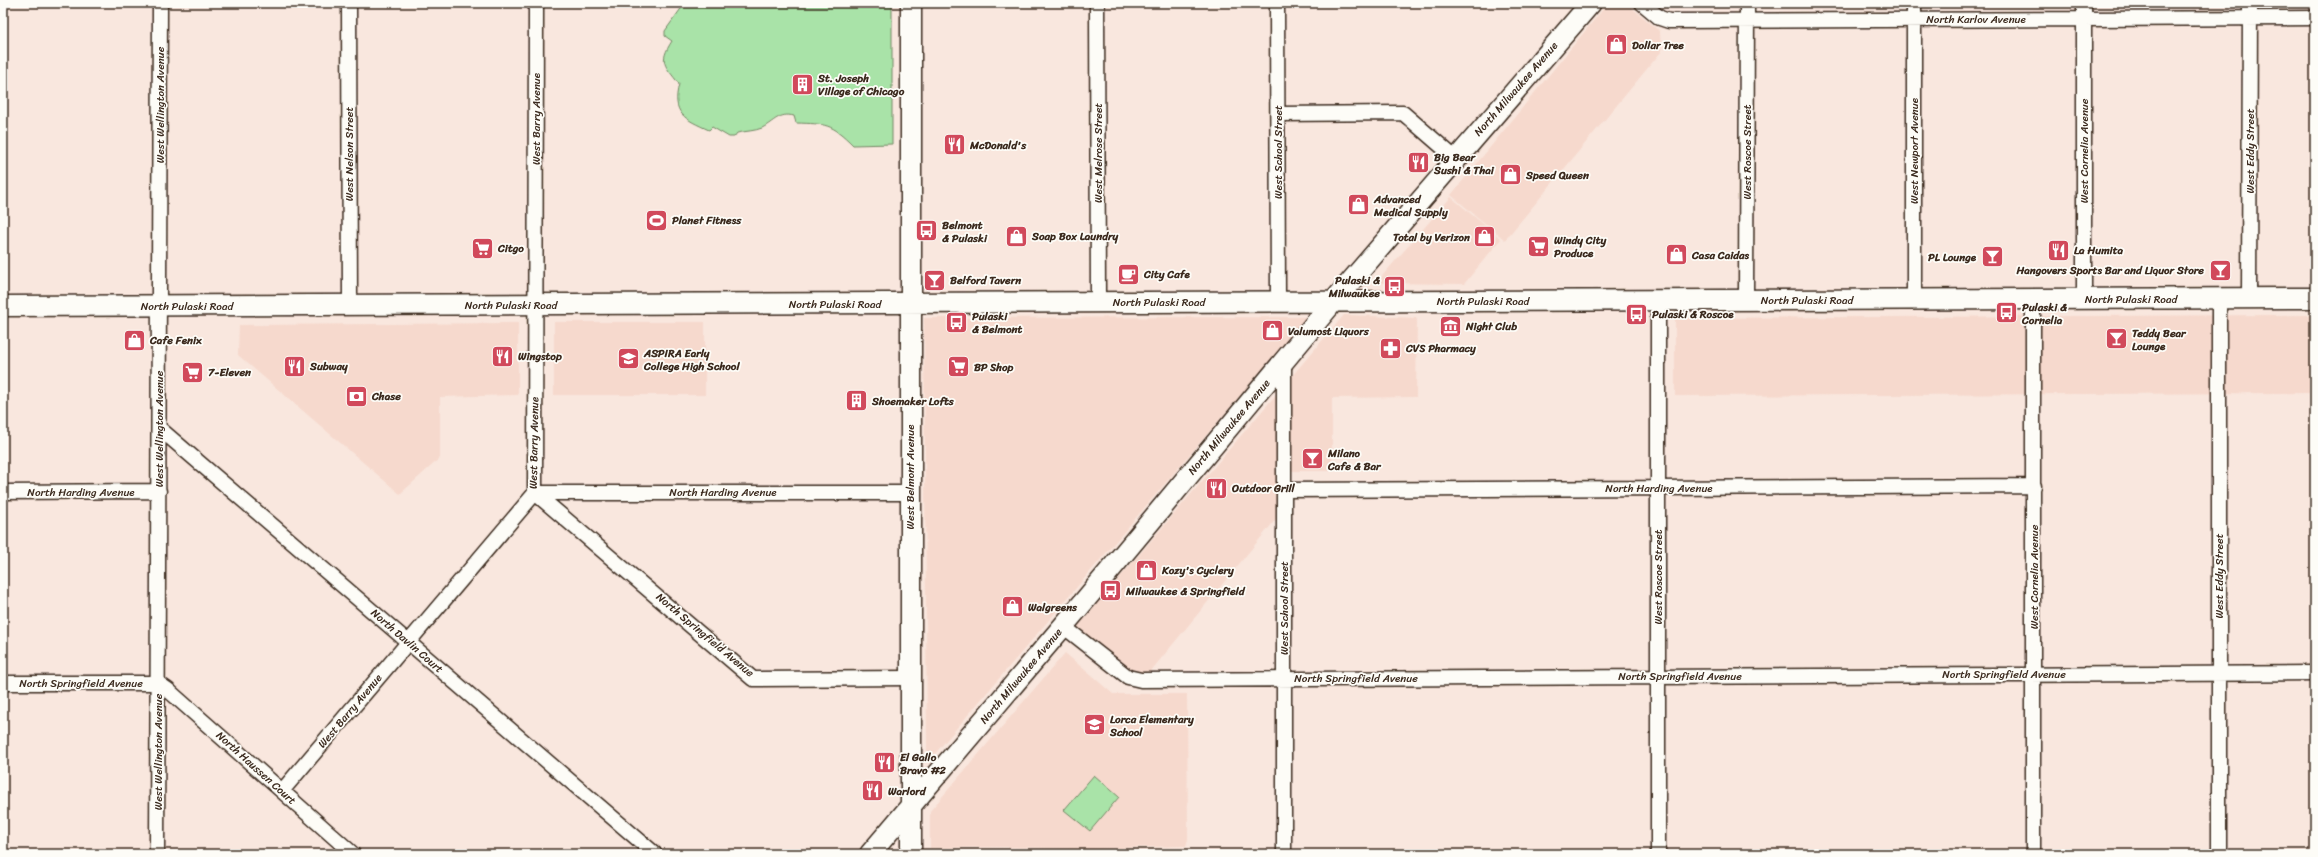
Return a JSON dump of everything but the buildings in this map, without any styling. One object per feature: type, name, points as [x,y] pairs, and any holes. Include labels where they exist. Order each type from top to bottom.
[{"type":"main road","name":"West Belmont Avenue","points":[[910,3],[911,854]]},
{"type":"main road","name":"North Milwaukee Avenue","points":[[870,854],[1455,158],[1591,3]]},
{"type":"main road","name":"North Pulaski Road","points":[[3,306],[2315,298]]},
{"type":"street","name":"West Wellington Avenue","points":[[157,854],[160,3]]},
{"type":"street","name":"West Nelson Street","points":[[349,3],[350,305]]},
{"type":"street","name":"West Barry Avenue","points":[[282,791],[535,493],[536,3]]},
{"type":"street","name":"West Melrose Street","points":[[1097,3],[1098,302]]},
{"type":"street","name":"West School Street","points":[[1278,3],[1278,302]]},
{"type":"street","name":"North Karlov Avenue","points":[[1642,3],[1660,18],[1669,21],[2315,18]]},
{"type":"street","name":"West Roscoe Street","points":[[1746,300],[1747,3]]},
{"type":"street","name":"West Newport Avenue","points":[[1914,3],[1914,300]]},
{"type":"street","name":"West Cornelia Avenue","points":[[2084,3],[2084,299]]},
{"type":"street","name":"West Eddy Street","points":[[2249,298],[2250,3]]},
{"type":"street","points":[[1278,114],[1403,113],[1455,158]]},
{"type":"street","name":"West Cornelia Avenue","points":[[2034,299],[2034,854]]},
{"type":"street","name":"West Eddy Street","points":[[2218,854],[2219,299]]},
{"type":"street","name":"West Roscoe Street","points":[[1658,301],[1658,854]]},
{"type":"street","name":"West School Street","points":[[1284,362],[1284,854]]},
{"type":"street","name":"North Davlin Court","points":[[159,428],[655,854]]},
{"type":"street","name":"North Harding Avenue","points":[[1284,490],[2034,486]]},
{"type":"street","name":"North Harding Avenue","points":[[3,492],[158,492]]},
{"type":"street","name":"North Springfield Avenue","points":[[535,493],[753,679],[910,678]]},
{"type":"street","name":"North Harding Avenue","points":[[535,493],[910,493]]},
{"type":"street","name":"North Springfield Avenue","points":[[1063,626],[1128,677],[1133,679],[2315,673]]},
{"type":"street","name":"North Springfield Avenue","points":[[3,683],[158,683]]},
{"type":"street","name":"North Haussen Court","points":[[158,683],[168,690],[353,854]]},
{"type":"shaded area","points":[[1608,3],[1626,3],[1660,31],[1661,52],[1505,240],[1451,195]]},
{"type":"shaded area","points":[[1451,197],[1501,239],[1464,284],[1376,283]]},
{"type":"shaded area","points":[[1344,315],[1417,318],[1416,397],[1332,398],[1332,471],[1286,471],[1286,507],[1145,678],[1137,678],[1074,631]]},
{"type":"shaded area","points":[[2315,315],[2315,393],[1675,396],[1675,318]]},
{"type":"shaded area","points":[[1307,317],[933,756],[927,755],[924,318]]},
{"type":"shaded area","name":"ASPIRA Early College High School","points":[[554,322],[705,322],[705,395],[554,395]]},
{"type":"shaded area","points":[[518,323],[518,395],[440,397],[440,458],[400,494],[238,355],[239,325]]},
{"type":"shaded area","name":"Lorca Elementary School","points":[[1065,653],[1113,694],[1187,694],[1188,839],[1186,846],[1087,849],[1011,847],[930,848],[930,811]]},
{"type":"green space","points":[[685,3],[892,3],[892,144],[853,145],[839,132],[828,126],[796,123],[794,116],[789,115],[780,116],[762,128],[737,133],[734,137],[729,137],[712,127],[709,130],[687,119],[679,109],[677,102],[679,84],[667,68],[664,59],[672,41],[665,36],[665,31]]},
{"type":"green space","points":[[1094,775],[1119,797],[1090,831],[1064,810]]},
{"type":"place","name":"Dollar Tree","points":[[1616,45]]},
{"type":"place","name":"St. Joseph Village of Chicago","points":[[802,84]]},
{"type":"place","name":"McDonald's","points":[[955,145]]},
{"type":"place","name":"Big Bear Sushi & Thai","points":[[1419,163]]},
{"type":"place","name":"Speed Queen","points":[[1511,175]]},
{"type":"place","name":"Advanced Medical Supply","points":[[1359,205]]},
{"type":"place","name":"Planet Fitness","points":[[657,220]]},
{"type":"place","name":"Belmont & Pulaski","points":[[927,231]]},
{"type":"place","name":"Soap Box Laundry","points":[[1016,236]]},
{"type":"place","name":"Total by Verizon","points":[[1485,237]]},
{"type":"place","name":"Windy City Produce","points":[[1539,246]]},
{"type":"place","name":"Citgo","points":[[482,248]]},
{"type":"place","name":"La Humita","points":[[2059,250]]},
{"type":"place","name":"Casa Caidas","points":[[1677,255]]},
{"type":"place","name":"PL Lounge","points":[[1992,257]]},
{"type":"place","name":"Hangovers Sports Bar and Liquor Store","points":[[2220,270]]},
{"type":"place","name":"City Cafe","points":[[1128,274]]},
{"type":"place","name":"Belford Tavern","points":[[934,280]]},
{"type":"place","name":"Pulaski & Milwaukee","points":[[1395,286]]},
{"type":"place","name":"Pulaski & Cornelia","points":[[2007,313]]},
{"type":"place","name":"Pulaski & Roscoe","points":[[1636,314]]},
{"type":"place","name":"Pulaski & Belmont","points":[[956,322]]},
{"type":"place","name":"Night Club","points":[[1451,326]]},
{"type":"place","name":"Valumost Liquors","points":[[1273,331]]},
{"type":"place","name":"Teddy Bear Lounge","points":[[2117,339]]},
{"type":"place","name":"Cafe Fenix","points":[[134,340]]},
{"type":"place","name":"CVS Pharmacy","points":[[1391,348]]},
{"type":"place","name":"Wingstop","points":[[503,356]]},
{"type":"place","name":"ASPIRA Early College High School","points":[[629,359]]},
{"type":"place","name":"Subway","points":[[294,366]]},
{"type":"place","name":"BP Shop","points":[[959,367]]},
{"type":"place","name":"7-Eleven","points":[[193,372]]},
{"type":"place","name":"Chase","points":[[356,396]]},
{"type":"place","name":"Shoemaker Lofts","points":[[856,401]]},
{"type":"place","name":"Milano Cafe & Bar","points":[[1312,459]]},
{"type":"place","name":"Outdoor Grill","points":[[1217,488]]},
{"type":"place","name":"Kozy's Cyclery","points":[[1147,570]]},
{"type":"place","name":"Milwaukee & Springfield","points":[[1110,591]]},
{"type":"place","name":"Walgreens","points":[[1012,607]]},
{"type":"place","name":"Lorca Elementary School","points":[[1095,725]]},
{"type":"place","name":"El Gallo Bravo #2","points":[[885,763]]},
{"type":"place","name":"Warlord","points":[[873,791]]}]
